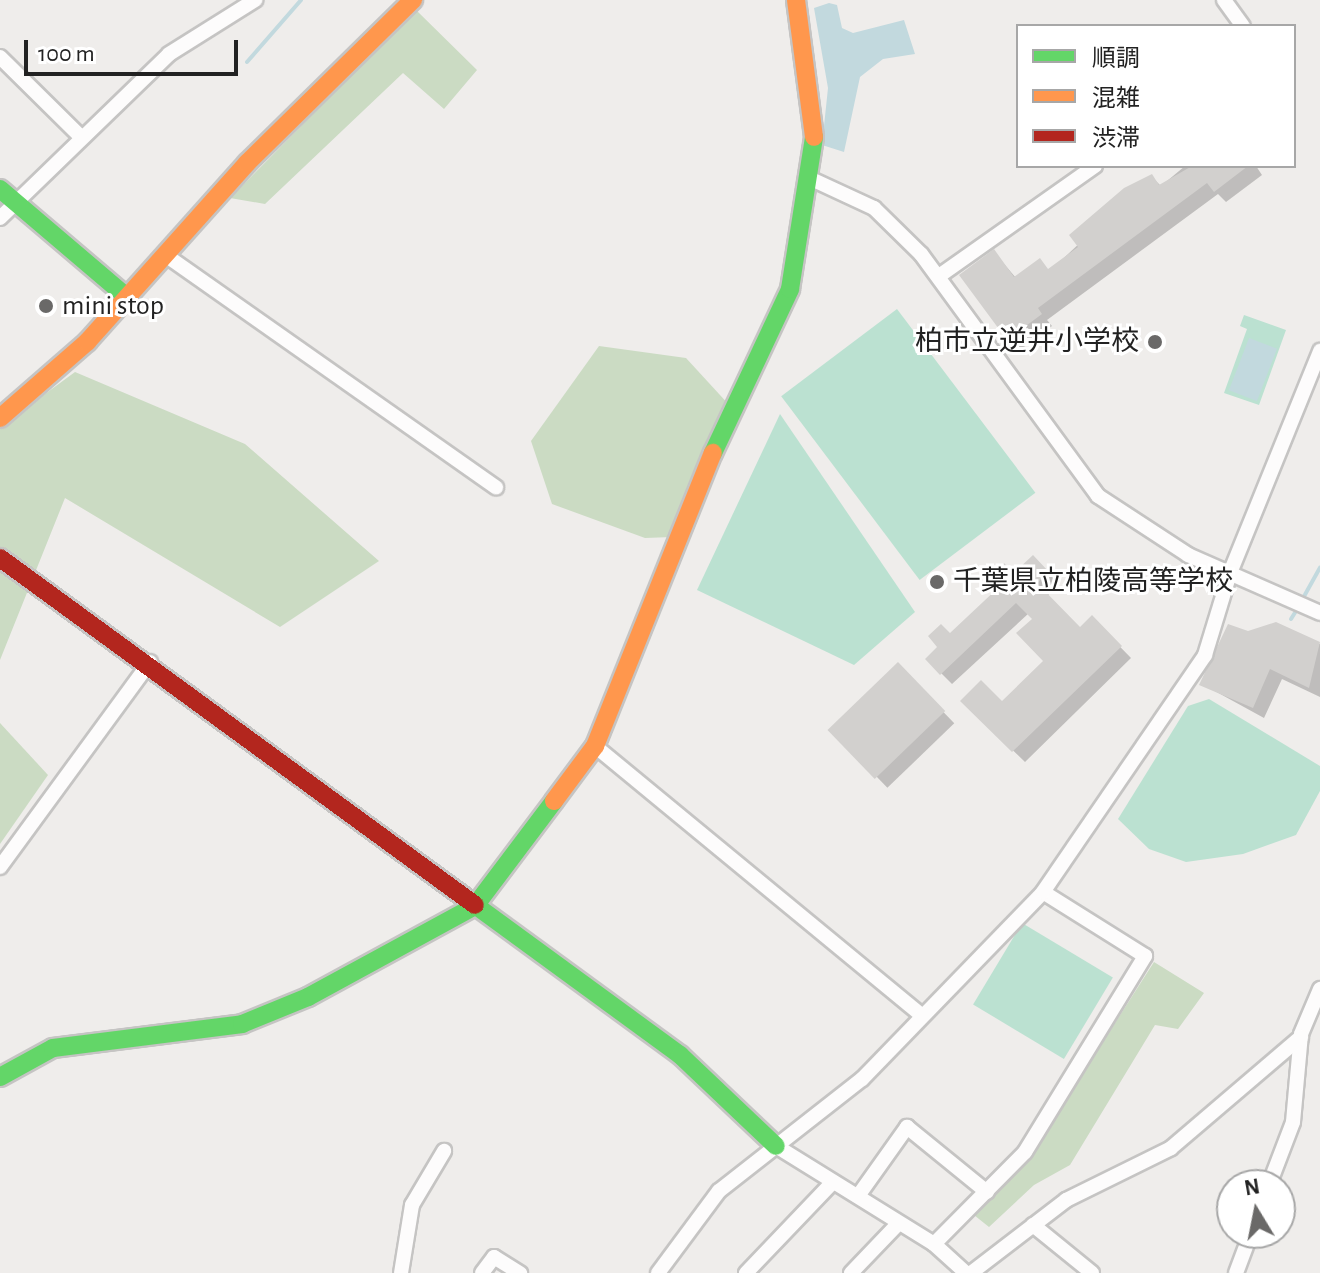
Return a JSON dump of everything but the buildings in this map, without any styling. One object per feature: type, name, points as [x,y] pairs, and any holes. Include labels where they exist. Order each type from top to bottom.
[{"type":"street","points":[[0,218],[80,136],[169,54],[255,0]]},
{"type":"street","points":[[0,418],[127,297],[164,254],[413,0]]},
{"type":"street","points":[[0,1077],[53,1048],[242,1024],[308,997],[475,906],[595,746],[671,544],[767,352],[790,289],[807,177],[813,94],[796,0]]},
{"type":"street","points":[[1224,0],[1242,24]]},
{"type":"street","points":[[0,57],[80,136]]},
{"type":"street","points":[[939,276],[1092,168]]},
{"type":"street","points":[[807,177],[874,208],[939,276],[1054,445],[1098,496],[1151,534],[1320,613]]},
{"type":"street","points":[[0,189],[127,297]]},
{"type":"street","points":[[164,254],[496,487]]},
{"type":"street","points":[[658,1273],[719,1191],[862,1079],[919,1013],[1043,892],[1110,787],[1189,686],[1230,573],[1320,351]]},
{"type":"street","points":[[0,558],[150,662],[317,797],[475,906],[714,1082],[776,1146],[934,1244],[964,1271],[1113,1172],[1171,1148],[1301,1037]]},
{"type":"street","points":[[0,867],[150,662]]},
{"type":"street","points":[[595,746],[919,1013]]},
{"type":"street","points":[[934,1244],[1025,1152],[1145,956],[1043,892]]},
{"type":"street","points":[[1275,1169],[1295,1114],[1301,1037],[1320,989]]},
{"type":"street","points":[[858,1196],[907,1127],[987,1192]]},
{"type":"street","points":[[401,1273],[412,1205],[444,1151]]},
{"type":"street","points":[[746,1273],[833,1182]]},
{"type":"street","points":[[851,1273],[899,1223]]},
{"type":"street","points":[[1033,1225],[1092,1273]]},
{"type":"street","points":[[1236,1273],[1245,1249]]},
{"type":"street","points":[[482,1273],[494,1257],[520,1273]]},
{"type":"green space","points":[[416,10],[477,70],[444,109],[403,73],[265,204],[230,198]]},
{"type":"green space","points":[[897,309],[1035,493],[920,580],[781,396]]},
{"type":"green space","points":[[1244,315],[1286,330],[1259,405],[1224,393],[1247,329],[1240,326]]},
{"type":"green space","points":[[599,346],[686,358],[731,407],[672,537],[645,538],[552,504],[531,441]]},
{"type":"green space","points":[[75,372],[245,444],[379,561],[280,627],[65,498],[0,660],[0,427]]},
{"type":"green space","points":[[780,414],[915,612],[854,665],[697,590]]},
{"type":"green space","points":[[1209,699],[1320,766],[1320,791],[1296,835],[1243,854],[1186,862],[1149,849],[1118,819],[1188,706]]},
{"type":"green space","points":[[0,723],[48,775],[0,844]]},
{"type":"green space","points":[[1022,923],[1113,978],[1064,1059],[973,1004]]},
{"type":"green space","points":[[1154,962],[1204,993],[1178,1029],[1155,1025],[1070,1165],[1034,1185],[989,1227],[974,1215],[1032,1153]]},
{"type":"water","points":[[829,3],[837,5],[842,28],[853,33],[904,20],[915,54],[883,59],[860,77],[844,152],[822,145],[828,88],[814,8]]},
{"type":"water","points":[[1249,338],[1277,349],[1257,401],[1229,390]]},
{"type":"waterway","points":[[247,62],[301,0]]},
{"type":"waterway","points":[[1302,600],[1320,568]]},
{"type":"waterway","points":[[1291,619],[1298,608]]},
{"type":"traffic: fast","points":[[713,453],[790,289],[814,137]]},
{"type":"traffic: fast","points":[[0,189],[127,297]]},
{"type":"traffic: fast","points":[[0,1077],[53,1048],[242,1024],[308,997],[475,906],[554,801]]},
{"type":"traffic: fast","points":[[475,905],[680,1055],[776,1146]]},
{"type":"traffic: slow","points":[[0,418],[87,342],[247,163],[413,0]]},
{"type":"traffic: slow","points":[[796,0],[814,137]]},
{"type":"traffic: slow","points":[[554,801],[595,746],[713,453]]},
{"type":"traffic: jam","points":[[0,558],[475,905]]},
{"type":"place","name":"mini stop","points":[[46,306]]},
{"type":"place","name":"柏市立逆井小学校","points":[[1155,342]]},
{"type":"place","name":"千葉県立柏陵高等学校","points":[[937,582]]}]
